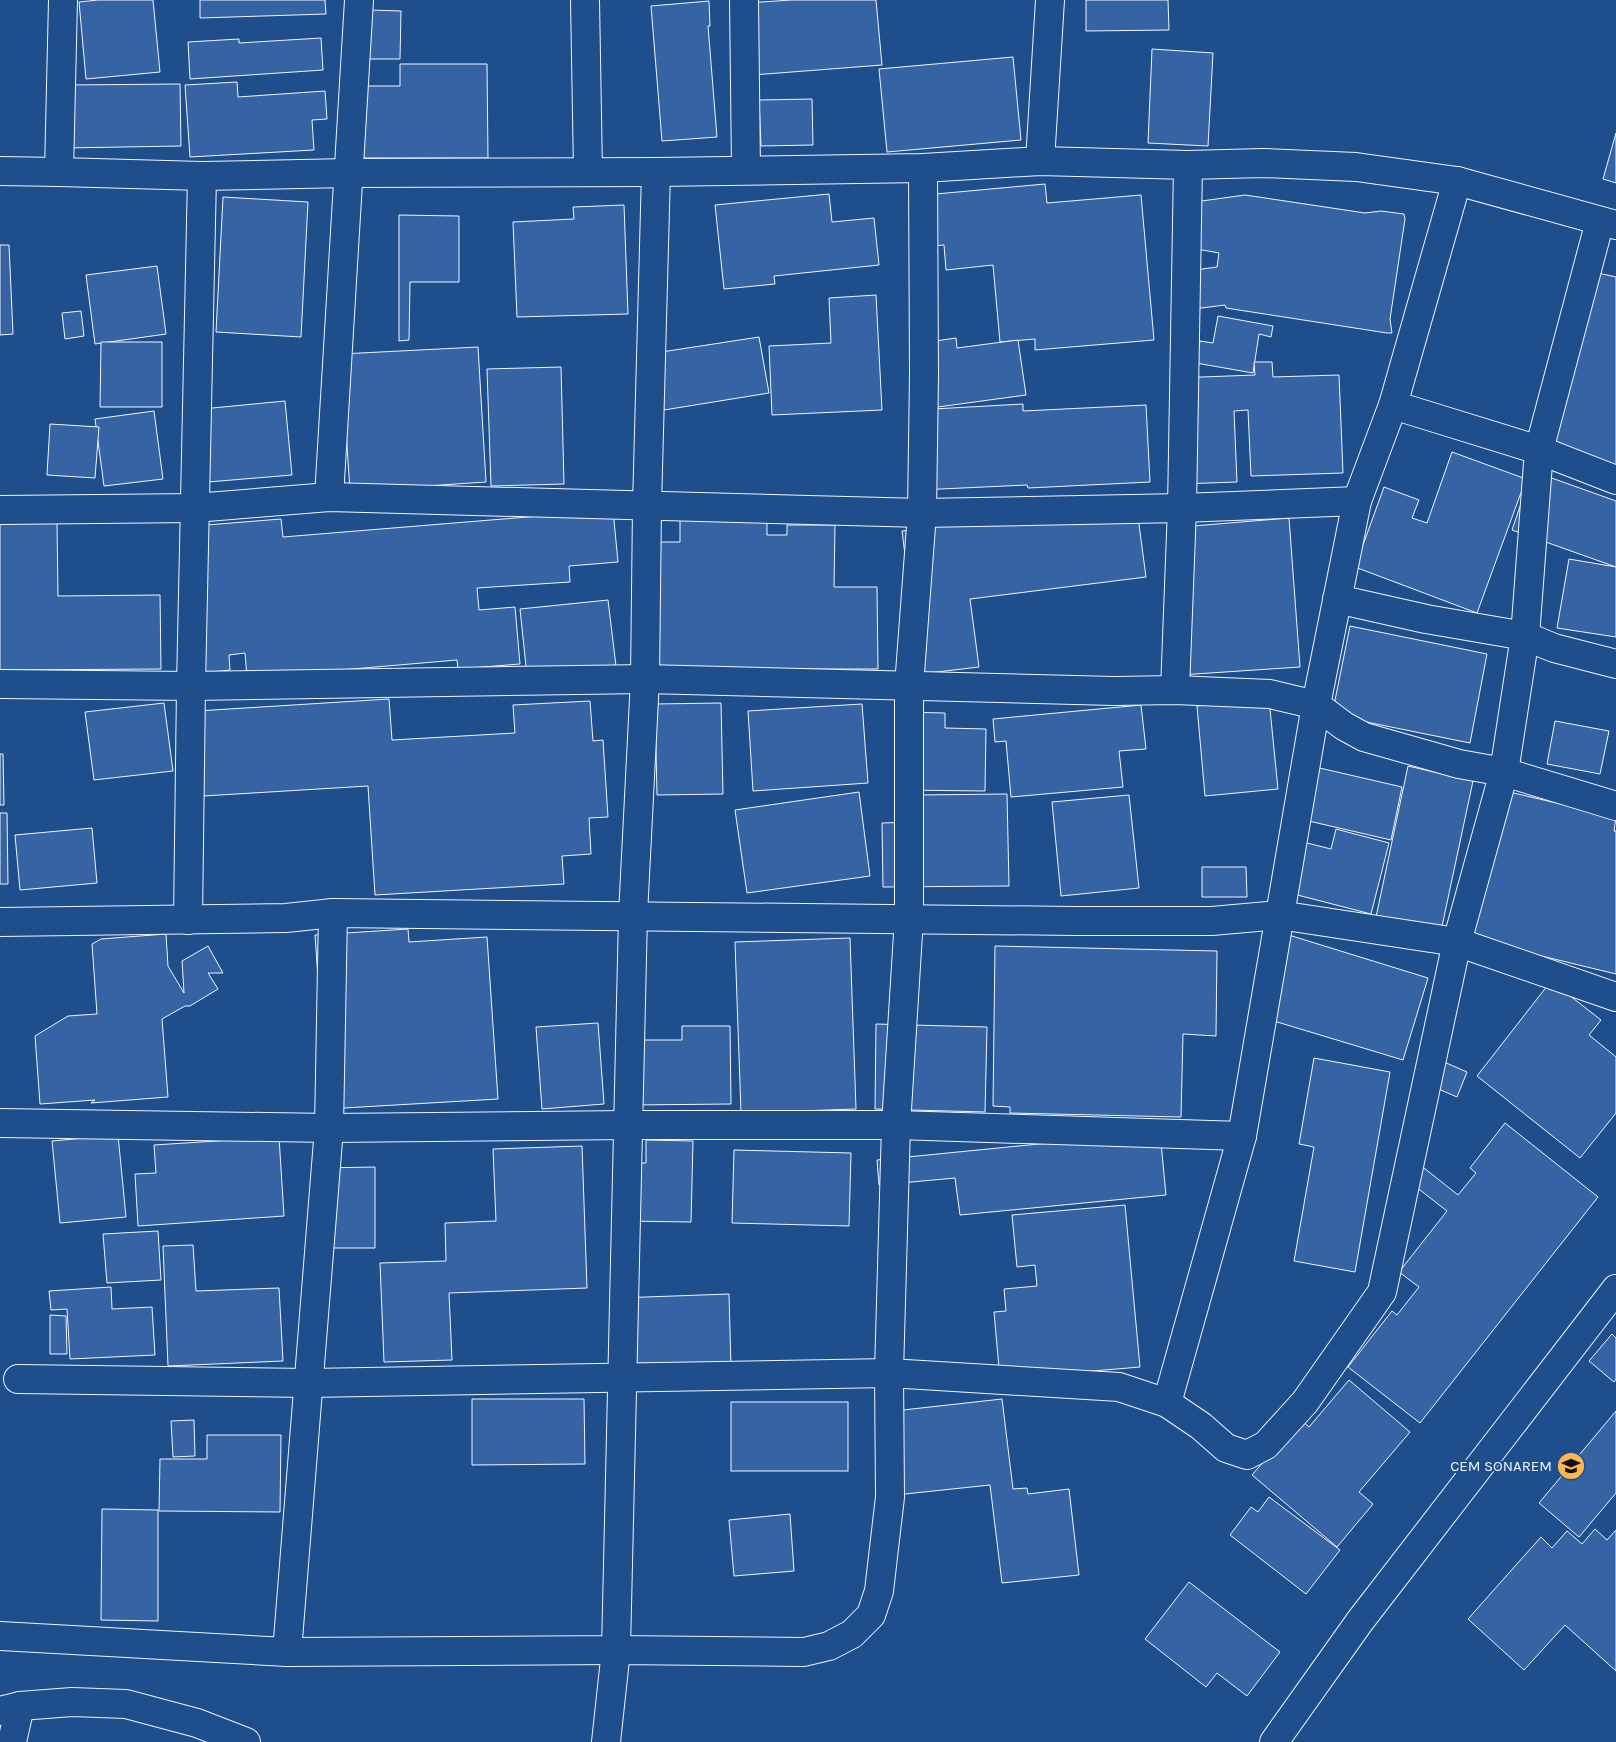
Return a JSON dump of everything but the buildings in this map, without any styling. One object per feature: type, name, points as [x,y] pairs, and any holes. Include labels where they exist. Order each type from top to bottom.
[{"type":"street","points":[[59,172],[63,0]]},
{"type":"street","points":[[329,497],[359,0]]},
{"type":"street","points":[[585,0],[588,172]]},
{"type":"street","points":[[744,0],[746,170]]},
{"type":"street","points":[[1040,161],[1050,0]]},
{"type":"street","points":[[0,171],[202,176],[923,168],[1040,161],[1188,165],[1263,163],[1356,167],[1457,181],[1608,223],[1540,450],[1525,636],[1504,772],[1457,942],[1382,1292],[1305,1402],[1266,1444],[1247,1455],[1226,1448],[1201,1426],[1167,1403],[1119,1387],[889,1373],[309,1383],[18,1379]]},
{"type":"street","points":[[1175,690],[1182,508],[1188,165]]},
{"type":"street","points":[[0,1636],[287,1652],[616,1650],[804,1652],[829,1646],[852,1634],[871,1615],[879,1592],[890,1497],[889,1373],[896,1125],[909,918],[909,686],[922,513],[924,375],[923,168]]},
{"type":"street","points":[[606,1742],[616,1650],[633,915],[645,679],[647,506],[656,172]]},
{"type":"street","points":[[188,920],[202,176]]},
{"type":"street","points":[[1167,1403],[1242,1136],[1316,705],[1356,501],[1393,405],[1457,181]]},
{"type":"street","points":[[1393,405],[1540,450],[1616,480]]},
{"type":"street","points":[[0,510],[196,508],[329,497],[922,513],[1182,508],[1356,501]]},
{"type":"street","points":[[1337,599],[1426,619],[1525,636],[1554,648],[1616,664]]},
{"type":"street","points":[[0,684],[191,686],[645,679],[1114,691],[1175,690],[1270,694],[1316,705],[1344,726],[1364,736],[1459,764],[1504,772],[1616,806]]},
{"type":"street","points":[[287,1652],[329,1128],[333,913]]},
{"type":"street","points":[[0,922],[286,918],[333,913],[1074,921],[1212,921],[1279,915],[1457,942],[1616,998]]},
{"type":"street","points":[[0,1123],[329,1128],[896,1125],[1242,1136]]},
{"type":"street","points":[[1274,1742],[1360,1621],[1616,1289]]},
{"type":"street","points":[[12,1742],[10,1708],[72,1702],[126,1704],[197,1723],[246,1742]]},
{"type":"place","name":"CEM SONAREM","points":[[1571,1466]]}]
